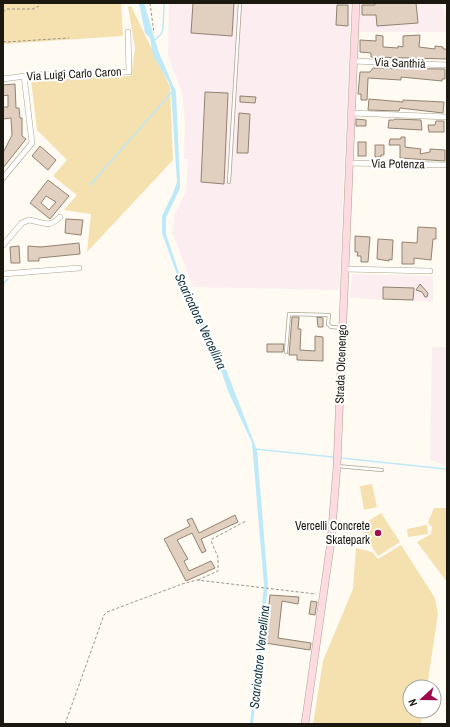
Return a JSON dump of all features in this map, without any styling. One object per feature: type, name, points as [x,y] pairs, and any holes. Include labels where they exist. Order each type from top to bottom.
[{"type":"street","name":"Strada Olcenengo","points":[[305,724],[331,541],[337,466],[356,3]]},
{"type":"street","name":"Via Luigi Carlo Caron","points":[[3,79],[24,76],[129,72],[128,32]]},
{"type":"street","name":"Via Santhià","points":[[354,61],[447,65]]},
{"type":"street","points":[[3,178],[32,143],[24,76]]},
{"type":"street","points":[[352,113],[447,117]]},
{"type":"street","name":"Via Potenza","points":[[349,163],[447,165]]},
{"type":"street","points":[[3,245],[22,224],[29,220],[48,225],[54,223],[60,217]]},
{"type":"street","points":[[3,274],[79,268]]},
{"type":"street","points":[[345,269],[430,271]]},
{"type":"lane","points":[[229,182],[240,3]]},
{"type":"lane","points":[[286,352],[289,314],[329,315],[328,324],[331,327],[343,328]]},
{"type":"lane","points":[[337,466],[382,470]]},
{"type":"path","points":[[150,3],[154,33]]},
{"type":"path","points":[[3,12],[7,9],[33,9],[39,6]]},
{"type":"path","points":[[3,41],[69,38]]},
{"type":"path","points":[[65,724],[104,615],[107,612],[218,571],[218,557],[210,541],[246,521]]},
{"type":"path","points":[[197,580],[324,595]]},
{"type":"shaded area","points":[[3,3],[121,3],[123,36],[3,44]]},
{"type":"shaded area","points":[[169,3],[351,3],[339,290],[193,287],[173,234],[174,216],[186,191],[188,159],[184,159],[185,120],[182,92],[168,56]]},
{"type":"shaded area","points":[[361,3],[442,3],[447,22],[447,32],[358,32]]},
{"type":"shaded area","points":[[131,6],[170,87],[173,160],[87,252],[91,214],[64,210],[77,195],[53,176],[67,160],[37,130],[31,80],[131,76],[135,48],[128,7]]},
{"type":"shaded area","points":[[352,274],[433,276],[433,302],[350,298]]},
{"type":"shaded area","points":[[432,347],[447,347],[447,466],[430,460]]},
{"type":"shaded area","points":[[372,484],[377,507],[364,510],[360,486]]},
{"type":"shaded area","points":[[434,508],[447,508],[447,582],[417,542],[431,534],[432,527],[428,522]]},
{"type":"shaded area","name":"Vercelli Concrete Skatepark","points":[[381,513],[400,542],[378,556],[359,527]]},
{"type":"shaded area","points":[[427,525],[428,534],[408,537],[407,529]]},
{"type":"shaded area","points":[[401,545],[435,598],[438,614],[428,679],[402,679],[402,719],[422,719],[421,724],[313,724],[323,661],[353,589],[356,548],[372,552],[378,559]]},
{"type":"water","points":[[139,3],[144,3],[159,53],[176,92],[180,188],[166,218],[166,234],[180,276],[222,359],[257,450],[268,585],[253,724],[250,724],[264,585],[252,443],[228,391],[215,352],[205,337],[181,286],[162,233],[162,216],[177,182],[171,90],[169,83],[153,55],[150,38],[145,33]]},
{"type":"building","points":[[193,3],[234,3],[232,36],[191,33]]},
{"type":"building","points":[[375,3],[416,3],[418,23],[377,26],[376,15],[362,15],[362,5],[375,5]]},
{"type":"building","points":[[337,5],[348,5],[348,26],[336,25]]},
{"type":"building","points":[[376,35],[383,36],[383,47],[398,48],[398,46],[403,47],[403,36],[420,35],[419,47],[435,49],[435,46],[443,47],[443,49],[447,49],[447,59],[371,57],[371,53],[360,52],[360,40],[376,41]]},
{"type":"building","points":[[373,68],[445,69],[445,79],[442,79],[442,81],[401,77],[401,80],[368,78],[367,100],[361,100],[361,94],[358,94],[360,72],[370,72]]},
{"type":"building","points":[[15,84],[16,108],[19,108],[20,118],[22,118],[22,136],[26,139],[3,168],[3,153],[12,135],[11,118],[3,119],[3,107],[8,107],[8,95],[3,96],[3,85]]},
{"type":"building","points":[[205,92],[228,93],[224,184],[201,182]]},
{"type":"building","points":[[240,96],[256,97],[255,103],[240,102]]},
{"type":"building","points":[[369,99],[403,102],[403,100],[444,102],[443,113],[400,108],[399,111],[368,110]]},
{"type":"building","points":[[239,113],[250,114],[248,153],[237,153]]},
{"type":"building","points":[[356,119],[366,120],[366,126],[356,126]]},
{"type":"building","points":[[389,120],[421,120],[422,130],[388,128]]},
{"type":"building","points":[[436,121],[444,121],[444,132],[429,132],[428,125],[435,125]]},
{"type":"building","points":[[401,137],[405,137],[405,147],[421,149],[420,154],[430,152],[430,149],[445,150],[445,161],[400,158],[400,145],[389,145],[390,139],[401,139]]},
{"type":"building","points":[[358,142],[366,142],[366,156],[358,156]]},
{"type":"building","points":[[375,145],[384,145],[384,155],[381,155],[381,157],[375,157]]},
{"type":"building","points":[[40,146],[56,160],[48,170],[32,156]]},
{"type":"building","points":[[48,180],[69,196],[50,219],[30,203]],"holes":[[[46,196],[56,202],[49,210],[41,203]]]},
{"type":"building","points":[[66,219],[83,220],[81,235],[65,233]]},
{"type":"building","points":[[418,227],[436,228],[436,239],[433,239],[431,260],[414,258],[414,264],[402,264],[402,242],[417,243]]},
{"type":"building","points":[[355,236],[370,237],[368,262],[361,262],[361,256],[357,256],[358,252],[355,252]]},
{"type":"building","points":[[378,239],[393,240],[392,260],[377,259]]},
{"type":"building","points":[[79,243],[80,254],[39,258],[39,261],[28,261],[28,246],[41,247]]},
{"type":"building","points":[[19,246],[20,263],[11,263],[10,247]]},
{"type":"building","points":[[420,284],[428,293],[427,297],[425,297],[422,292],[416,290]]},
{"type":"building","points":[[383,287],[414,288],[413,300],[383,299]]},
{"type":"building","points":[[292,317],[299,317],[298,329],[301,329],[300,350],[315,351],[315,336],[323,337],[323,361],[297,360],[297,355],[289,355]]},
{"type":"building","points":[[317,317],[323,318],[323,327],[318,327]]},
{"type":"building","points":[[267,344],[284,344],[283,352],[267,352]]},
{"type":"building","points":[[235,515],[238,522],[201,539],[206,551],[202,553],[192,533],[177,540],[188,559],[184,561],[189,571],[211,561],[215,568],[186,581],[164,539],[190,526],[187,520],[192,518],[199,533]]},
{"type":"building","points":[[270,595],[299,597],[298,604],[282,601],[278,638],[311,643],[310,650],[265,643]]},
{"type":"building","points":[[311,601],[317,602],[315,615],[309,614]]},
{"type":"waterway","points":[[154,41],[161,34],[163,29],[164,3]]},
{"type":"waterway","points":[[90,185],[172,92]]},
{"type":"waterway","points":[[3,284],[8,279]]},
{"type":"waterway","name":"Scaricatore Vercellina","points":[[255,449],[333,457]]},
{"type":"waterway","name":"Scaricatore Vercellina","points":[[341,458],[446,469],[447,474]]},
{"type":"place","name":"Vercelli Concrete Skatepark","points":[[378,533]]}]
